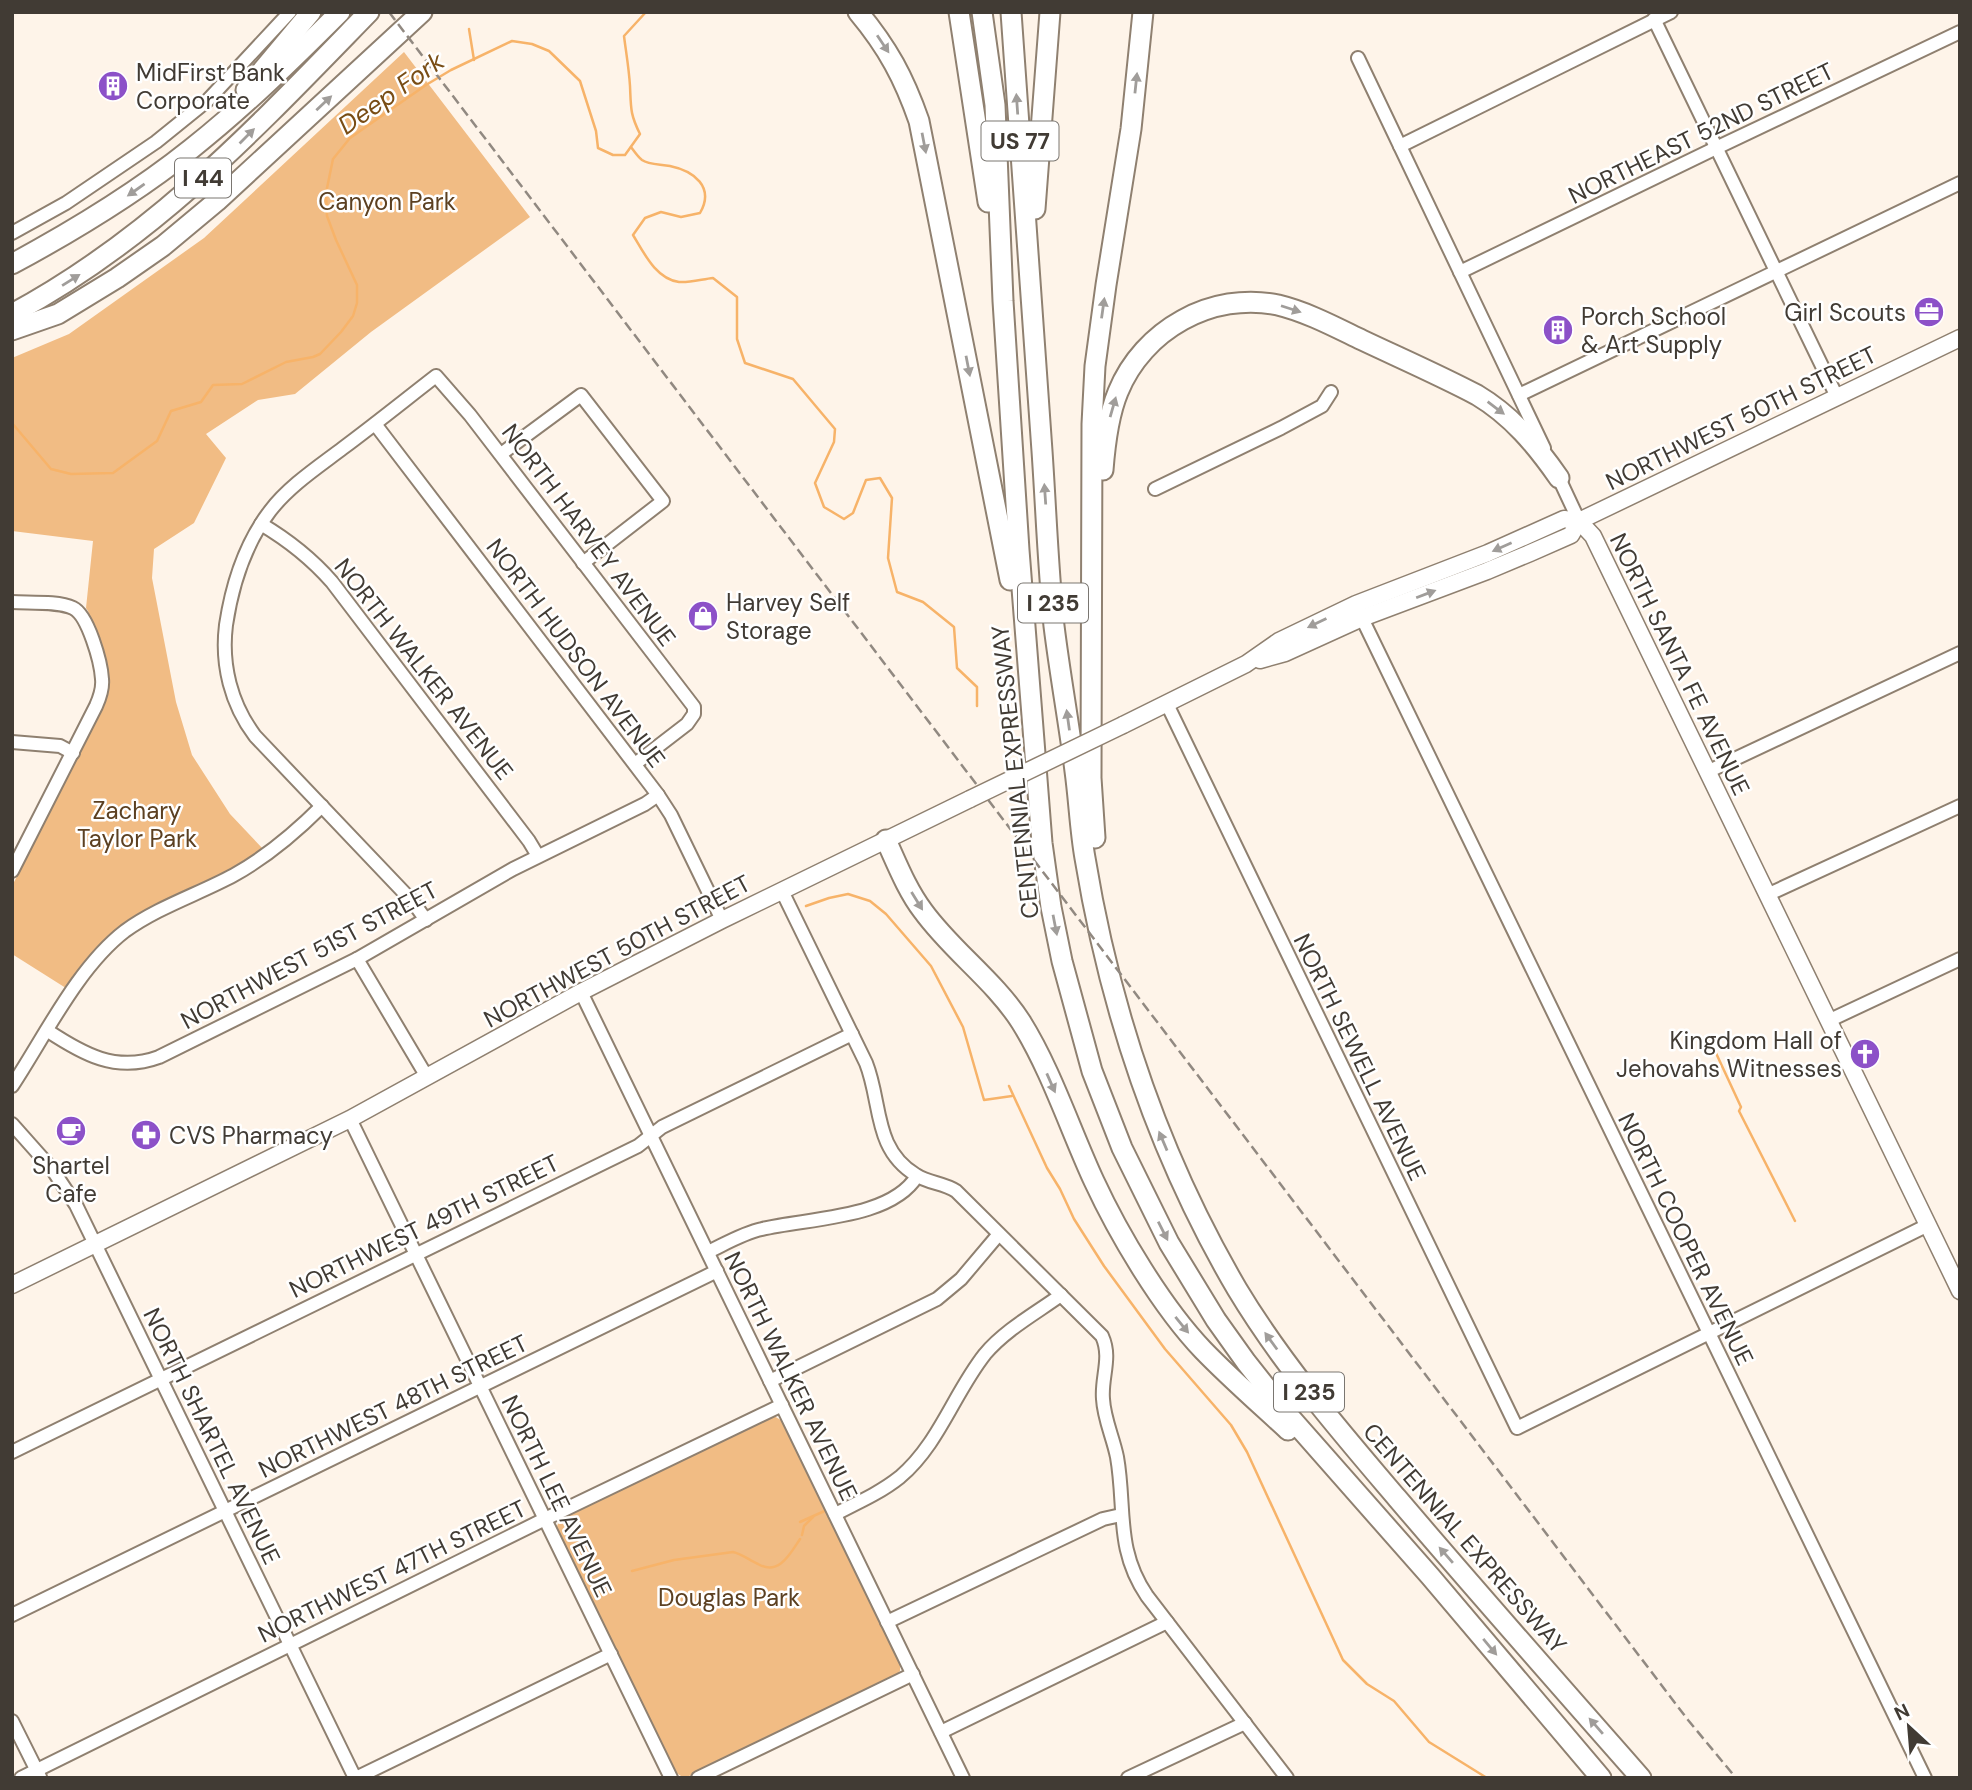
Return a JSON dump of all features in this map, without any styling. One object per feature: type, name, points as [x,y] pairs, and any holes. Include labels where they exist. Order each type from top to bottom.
[{"type":"highway","points":[[212,132],[311,12]]},
{"type":"highway","name":"I 44","points":[[12,264],[121,200],[191,150],[269,83],[340,12]]},
{"type":"highway","name":"I 44","points":[[12,314],[80,274],[139,232],[190,190],[234,150],[369,12]]},
{"type":"highway","points":[[12,330],[58,314],[163,246],[244,176],[422,12]]},
{"type":"highway","points":[[858,12],[878,36],[903,78],[919,121],[1027,662]]},
{"type":"highway","points":[[959,12],[1003,301]]},
{"type":"highway","name":"US 77","points":[[982,12],[995,105],[1003,301]]},
{"type":"highway","name":"US 77","points":[[1011,12],[1029,270]]},
{"type":"highway","points":[[1029,270],[1050,12]]},
{"type":"highway","points":[[1100,933],[1091,778],[1092,424],[1095,366],[1131,129],[1143,12]]},
{"type":"highway","name":"CENTENNIAL EXPRESSWAY","points":[[1029,270],[1054,626],[1084,854],[1100,933],[1130,1051],[1160,1136],[1215,1250],[1254,1315],[1318,1404],[1641,1778]]},
{"type":"highway","name":"CENTENNIAL EXPRESSWAY","points":[[1003,301],[1042,843],[1062,961],[1092,1071],[1122,1148],[1169,1243],[1216,1320],[1246,1362],[1289,1416],[1373,1510],[1601,1778]]},
{"type":"highway","points":[[1091,621],[1105,446],[1118,390],[1134,362],[1156,338],[1182,320],[1210,309],[1254,302],[1290,309],[1450,381],[1490,402],[1519,426],[1559,478]]},
{"type":"highway","points":[[894,836],[909,889],[922,909],[990,984],[1021,1023],[1038,1054],[1111,1216],[1174,1315],[1201,1348],[1373,1510]]},
{"type":"main road","name":"NORTHWEST 50TH STREET","points":[[12,1284],[350,1119],[581,992],[722,920],[1167,704],[1246,664],[1279,641],[1359,611],[1564,519],[1579,521],[1960,338]]},
{"type":"main road","name":"NORTH SANTA FE AVENUE","points":[[1579,521],[1593,536],[1928,1226],[1955,1267],[1960,1291]]},
{"type":"street","points":[[12,233],[66,203],[156,142],[208,100],[289,12]]},
{"type":"street","points":[[1400,146],[1671,12]]},
{"type":"street","points":[[1654,19],[1837,397]]},
{"type":"street","name":"NORTHEAST 52ND STREET","points":[[1460,272],[1960,32]]},
{"type":"street","name":"NORTH SANTA FE AVENUE","points":[[1358,58],[1579,521]]},
{"type":"street","points":[[1519,395],[1960,183]]},
{"type":"street","name":"NORTH HARVEY AVENUE","points":[[375,424],[436,376],[501,454],[694,707],[694,713],[687,724],[635,764]]},
{"type":"street","points":[[1154,489],[1282,428],[1322,406],[1331,392]]},
{"type":"street","points":[[501,454],[581,395],[663,501],[583,563]]},
{"type":"street","points":[[375,424],[287,493],[261,524],[235,578],[229,605],[225,637],[228,681],[244,722],[255,736],[413,902],[425,919]]},
{"type":"street","name":"NORTH HUDSON AVENUE","points":[[375,424],[658,795],[671,815],[722,920]]},
{"type":"street","name":"NORTH WALKER AVENUE","points":[[261,524],[317,564],[538,856]]},
{"type":"street","points":[[12,602],[76,609],[84,618],[103,681],[96,706],[12,872]]},
{"type":"street","name":"NORTH COOPER AVENUE","points":[[1359,611],[1925,1778]]},
{"type":"street","points":[[1707,772],[1960,653]]},
{"type":"street","name":"NORTH SEWELL AVENUE","points":[[1167,704],[1517,1428],[1709,1333]]},
{"type":"street","points":[[12,742],[60,746],[73,753]]},
{"type":"street","name":"NORTHWEST 51ST STREET","points":[[48,1031],[72,1047],[103,1060],[132,1063],[148,1061],[357,960],[484,885],[658,795]]},
{"type":"street","points":[[12,1086],[98,955],[126,930],[146,918],[258,861],[291,836],[322,806]]},
{"type":"street","points":[[1767,895],[1960,806]]},
{"type":"street","points":[[782,891],[870,1073],[881,1130],[900,1162],[917,1176],[956,1191],[1101,1336],[1107,1351],[1102,1396],[1117,1459],[1125,1548],[1131,1569],[1167,1622],[1287,1778]]},
{"type":"street","points":[[1828,1021],[1960,959]]},
{"type":"street","points":[[357,960],[427,1077]]},
{"type":"street","name":"NORTH WALKER AVENUE","points":[[581,992],[963,1778]]},
{"type":"street","name":"NORTHWEST 49TH STREET","points":[[12,1452],[638,1146],[662,1127],[852,1034]]},
{"type":"street","name":"NORTH LEE AVENUE","points":[[350,1119],[671,1778]]},
{"type":"street","name":"NORTH SHARTEL AVENUE","points":[[12,1124],[66,1188],[96,1244],[356,1778]]},
{"type":"street","points":[[708,1252],[762,1229],[877,1205],[909,1188],[917,1176]]},
{"type":"street","points":[[1709,1333],[1928,1226]]},
{"type":"street","points":[[770,1381],[937,1299],[954,1286],[999,1234]]},
{"type":"street","name":"NORTHWEST 48TH STREET","points":[[12,1615],[717,1271]]},
{"type":"street","points":[[835,1514],[880,1490],[908,1469],[926,1448],[991,1347],[1061,1295]]},
{"type":"street","name":"NORTHWEST 47TH STREET","points":[[21,1778],[38,1774],[290,1644],[782,1405]]},
{"type":"street","points":[[887,1622],[1104,1518],[1121,1515]]},
{"type":"street","points":[[941,1732],[1167,1622]]},
{"type":"street","points":[[356,1778],[611,1654]]},
{"type":"street","points":[[698,1778],[913,1674]]},
{"type":"street","points":[[12,1721],[38,1774]]},
{"type":"street","points":[[1128,1778],[1245,1723]]},
{"type":"green space","name":"Canyon Park","points":[[404,52],[530,217],[371,332],[295,394],[258,400],[206,434],[226,458],[194,523],[154,549],[152,578],[176,702],[192,755],[230,814],[264,850],[127,922],[95,953],[69,990],[12,954],[12,886],[105,703],[109,687],[86,608],[93,541],[12,531],[12,358],[69,334],[204,238]]},
{"type":"green space","name":"Douglas Park","points":[[774,1416],[784,1422],[900,1661],[900,1671],[896,1676],[689,1776],[681,1776],[675,1772],[558,1533],[557,1526],[561,1518]]},
{"type":"waterway","name":"Deep Fork","points":[[12,423],[51,469],[71,474],[113,473],[157,441],[171,411],[201,402],[213,385],[242,384],[286,362],[320,354],[353,316],[357,303],[357,285],[327,216],[326,193],[333,159],[350,138],[451,70],[512,41],[532,44],[549,51],[580,81],[596,131],[598,148],[613,155],[625,155],[640,134],[632,111],[624,36],[646,12]]},
{"type":"waterway","points":[[469,29],[474,60]]},
{"type":"waterway","points":[[631,147],[645,162],[679,168],[694,176],[700,182],[705,195],[700,213],[681,217],[661,212],[645,218],[633,235],[642,250],[657,271],[671,280],[683,282],[713,278],[737,297],[737,339],[745,363],[793,379],[835,429],[834,442],[815,483],[824,507],[844,519],[853,513],[866,480],[880,478],[892,498],[888,558],[897,592],[923,602],[954,627],[957,668],[977,687],[977,706]]},
{"type":"waterway","points":[[806,906],[848,894],[870,901],[886,914],[931,966],[963,1027],[984,1100],[1012,1096]]},
{"type":"waterway","points":[[1709,1038],[1741,1107],[1739,1111],[1795,1221]]},
{"type":"waterway","points":[[1009,1086],[1047,1168],[1074,1219],[1104,1266],[1165,1349],[1231,1425],[1247,1452],[1343,1660],[1367,1684],[1394,1701],[1429,1742],[1487,1778]]},
{"type":"waterway","points":[[800,1522],[829,1509]]},
{"type":"waterway","points":[[802,1535],[804,1526],[813,1517]]},
{"type":"waterway","points":[[632,1571],[674,1560],[733,1552],[765,1567],[772,1567],[783,1562],[800,1539]]},
{"type":"railway","points":[[389,12],[1688,1720],[1736,1778]]},
{"type":"place","name":"MidFirst Bank Corporate","points":[[113,86]]},
{"type":"place","name":"Girl Scouts","points":[[1929,312]]},
{"type":"place","name":"Porch School & Art Supply","points":[[1558,330]]},
{"type":"place","name":"Harvey Self Storage","points":[[703,616]]},
{"type":"place","name":"Kingdom Hall of Jehovahs Witnesses","points":[[1865,1054]]},
{"type":"place","name":"Shartel Cafe","points":[[71,1131]]},
{"type":"place","name":"CVS Pharmacy","points":[[146,1135]]},
{"type":"park label","name":"Zachary Taylor Park","points":[[137,824]]}]
